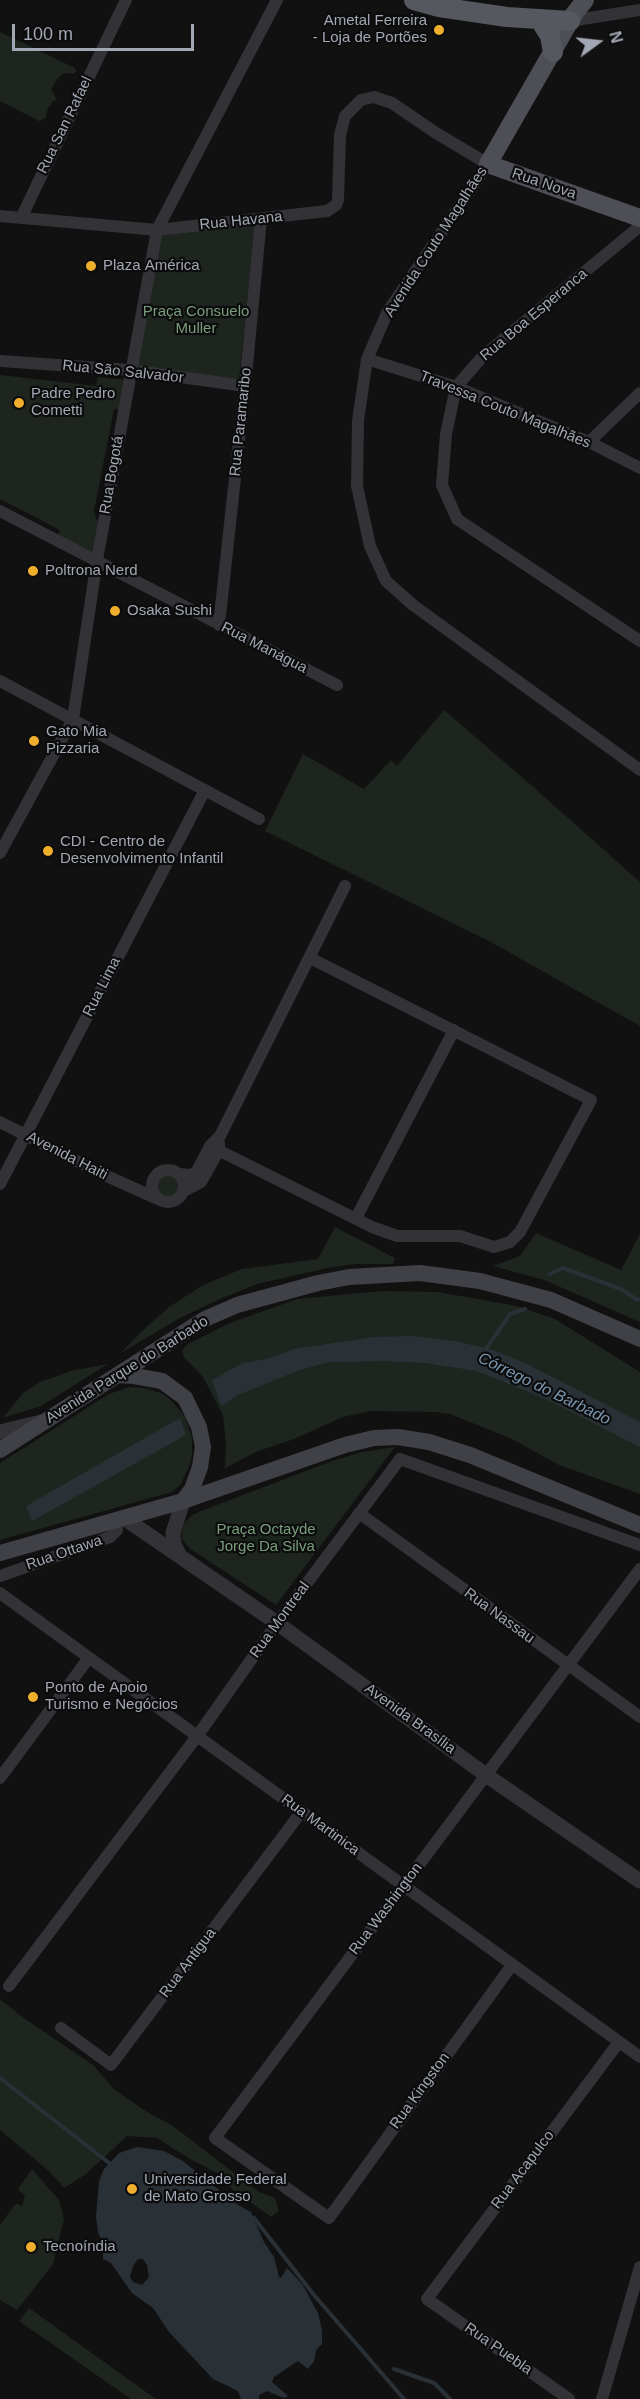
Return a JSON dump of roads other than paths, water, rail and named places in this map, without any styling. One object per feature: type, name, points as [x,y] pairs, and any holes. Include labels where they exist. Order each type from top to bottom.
[{"type":"highway","points":[[414,0],[439,8],[540,20],[570,21]]},
{"type":"highway","points":[[540,20],[550,36],[554,52]]},
{"type":"main road","name":"Avenida Couto Magalhães","points":[[488,164],[554,52],[577,8],[585,0]]},
{"type":"main road","name":"Rua Nova","points":[[488,164],[640,218]]},
{"type":"main road","name":"Avenida Parque do Barbado","points":[[0,1450],[186,1330],[237,1305],[318,1283],[383,1275],[420,1274],[480,1281],[551,1300],[640,1339]]},
{"type":"main road","points":[[117,1375],[162,1381],[185,1398],[199,1427],[203,1447],[200,1467],[187,1495]]},
{"type":"main road","points":[[0,1553],[120,1519],[345,1444],[374,1438],[399,1437],[429,1442],[471,1455],[640,1525]]},
{"type":"street","name":"Rua San Rafael","points":[[21,218],[126,0]]},
{"type":"street","name":"Rua Bogotá","points":[[0,853],[73,719],[97,560],[157,230],[277,0]]},
{"type":"street","points":[[570,21],[640,10]]},
{"type":"street","name":"Rua Havana","points":[[0,216],[157,230],[320,213],[332,208],[338,200],[340,135],[345,116],[354,105],[367,98],[374,97],[392,103]]},
{"type":"street","name":"Rua Nova","points":[[392,103],[488,164]]},
{"type":"street","name":"Avenida Couto Magalhães","points":[[488,164],[388,311],[367,359],[358,421],[357,486],[370,546],[386,581],[413,605],[640,770]]},
{"type":"street","name":"Rua Paramaribo","points":[[219,625],[246,386],[261,219]]},
{"type":"street","name":"Rua Boa Esperanca","points":[[640,226],[483,356],[456,387],[446,434],[442,485],[457,519],[640,641]]},
{"type":"street","name":"Travessa Couto Magalhães","points":[[367,359],[456,387],[589,442],[640,468]]},
{"type":"street","name":"Rua São Salvador","points":[[0,361],[130,370],[246,386]]},
{"type":"street","points":[[589,442],[640,393]]},
{"type":"street","name":"Rua Manágua","points":[[0,511],[337,685]]},
{"type":"street","points":[[0,681],[259,819]]},
{"type":"street","name":"Rua Lima","points":[[0,1184],[205,790]]},
{"type":"street","points":[[152,1182],[152,1191],[158,1199],[173,1202],[178,1200],[184,1191],[201,1182],[214,1148],[345,886]]},
{"type":"street","points":[[214,1148],[372,1227],[397,1236],[460,1236],[494,1247],[510,1242],[520,1232],[591,1100],[310,958]]},
{"type":"street","points":[[356,1218],[454,1030]]},
{"type":"street","name":"Avenida Haiti","points":[[0,1122],[134,1190],[158,1199]]},
{"type":"street","points":[[134,1190],[141,1189],[152,1182],[157,1174],[166,1170],[189,1175],[196,1173],[214,1148]]},
{"type":"street","points":[[179,1174],[184,1182],[184,1191]]},
{"type":"street","points":[[0,1432],[47,1420]]},
{"type":"street","name":"Rua Montreal","points":[[9,1986],[198,1735],[277,1623],[400,1459],[640,1545]]},
{"type":"street","points":[[180,1556],[172,1533],[187,1495]]},
{"type":"street","name":"Rua Nassau","points":[[359,1513],[640,1717]]},
{"type":"street","name":"Avenida Brasília","points":[[120,1519],[180,1556],[277,1623],[486,1775],[640,1881]]},
{"type":"street","name":"Rua Ottawa","points":[[0,1576],[110,1538],[117,1530],[120,1519]]},
{"type":"street","name":"Rua Washington","points":[[329,2218],[215,2138],[640,1569]]},
{"type":"street","name":"Rua Martinica","points":[[0,1593],[640,2057]]},
{"type":"street","points":[[0,1778],[88,1659]]},
{"type":"street","name":"Rua Antigua","points":[[61,2028],[111,2065],[302,1811]]},
{"type":"street","name":"Rua Kingston","points":[[329,2218],[512,1965]]},
{"type":"street","name":"Rua Acapulco","points":[[427,2299],[619,2042]]},
{"type":"street","points":[[602,2399],[640,2267]]},
{"type":"street","name":"Rua Puebla","points":[[427,2299],[569,2399]]},
{"type":"water","name":"Córrego do Barbado","points":[[411,1336],[455,1341],[493,1350],[527,1364],[640,1422],[640,1447],[548,1400],[477,1371],[425,1363],[329,1362],[297,1371],[238,1395],[221,1406],[212,1380],[243,1363],[271,1358],[294,1349],[374,1337]]},
{"type":"water","points":[[180,1418],[186,1435],[32,1521],[26,1506]]},
{"type":"water","points":[[137,2147],[164,2151],[183,2161],[238,2205],[251,2212],[264,2242],[274,2257],[279,2277],[281,2278],[287,2268],[302,2284],[318,2313],[322,2344],[316,2350],[314,2361],[308,2369],[298,2361],[274,2377],[272,2382],[288,2396],[284,2398],[267,2391],[259,2395],[259,2399],[241,2399],[238,2391],[213,2379],[169,2332],[153,2308],[132,2293],[111,2263],[103,2259],[103,2245],[98,2232],[96,2216],[99,2181],[104,2169],[119,2153]],"holes":[[[138,2259],[143,2259],[147,2265],[149,2277],[142,2285],[133,2282],[130,2277]]]},
{"type":"waterway","points":[[550,1274],[563,1268],[621,1289],[637,1300],[640,1299]]},
{"type":"waterway","name":"Córrego do Barbado","points":[[484,1352],[510,1314],[525,1309]]},
{"type":"waterway","points":[[0,2078],[113,2166]]},
{"type":"waterway","points":[[249,2217],[254,2218],[314,2295],[404,2399]]},
{"type":"waterway","points":[[394,2369],[434,2383],[450,2399]]},
{"type":"place","name":"Ametal Ferreira - Loja de Portões","points":[[439,30]]},
{"type":"place","name":"Plaza América","points":[[91,266]]},
{"type":"place","name":"Padre Pedro Cometti","points":[[19,403]]},
{"type":"place","name":"Poltrona Nerd","points":[[33,571]]},
{"type":"place","name":"Osaka Sushi","points":[[115,611]]},
{"type":"place","name":"Gato Mia Pizzaria","points":[[34,741]]},
{"type":"place","name":"CDI - Centro de Desenvolvimento Infantil","points":[[48,851]]},
{"type":"place","name":"Ponto de Apoio Turismo e Negócios","points":[[33,1697]]},
{"type":"place","name":"Universidade Federal de Mato Grosso","points":[[132,2189]]},
{"type":"place","name":"Tecnoíndia","points":[[31,2247]]},
{"type":"park label","name":"Praça Consuelo Muller","points":[[196,320]]},
{"type":"park label","name":"Praça Octayde Jorge Da Silva","points":[[266,1538]]}]
